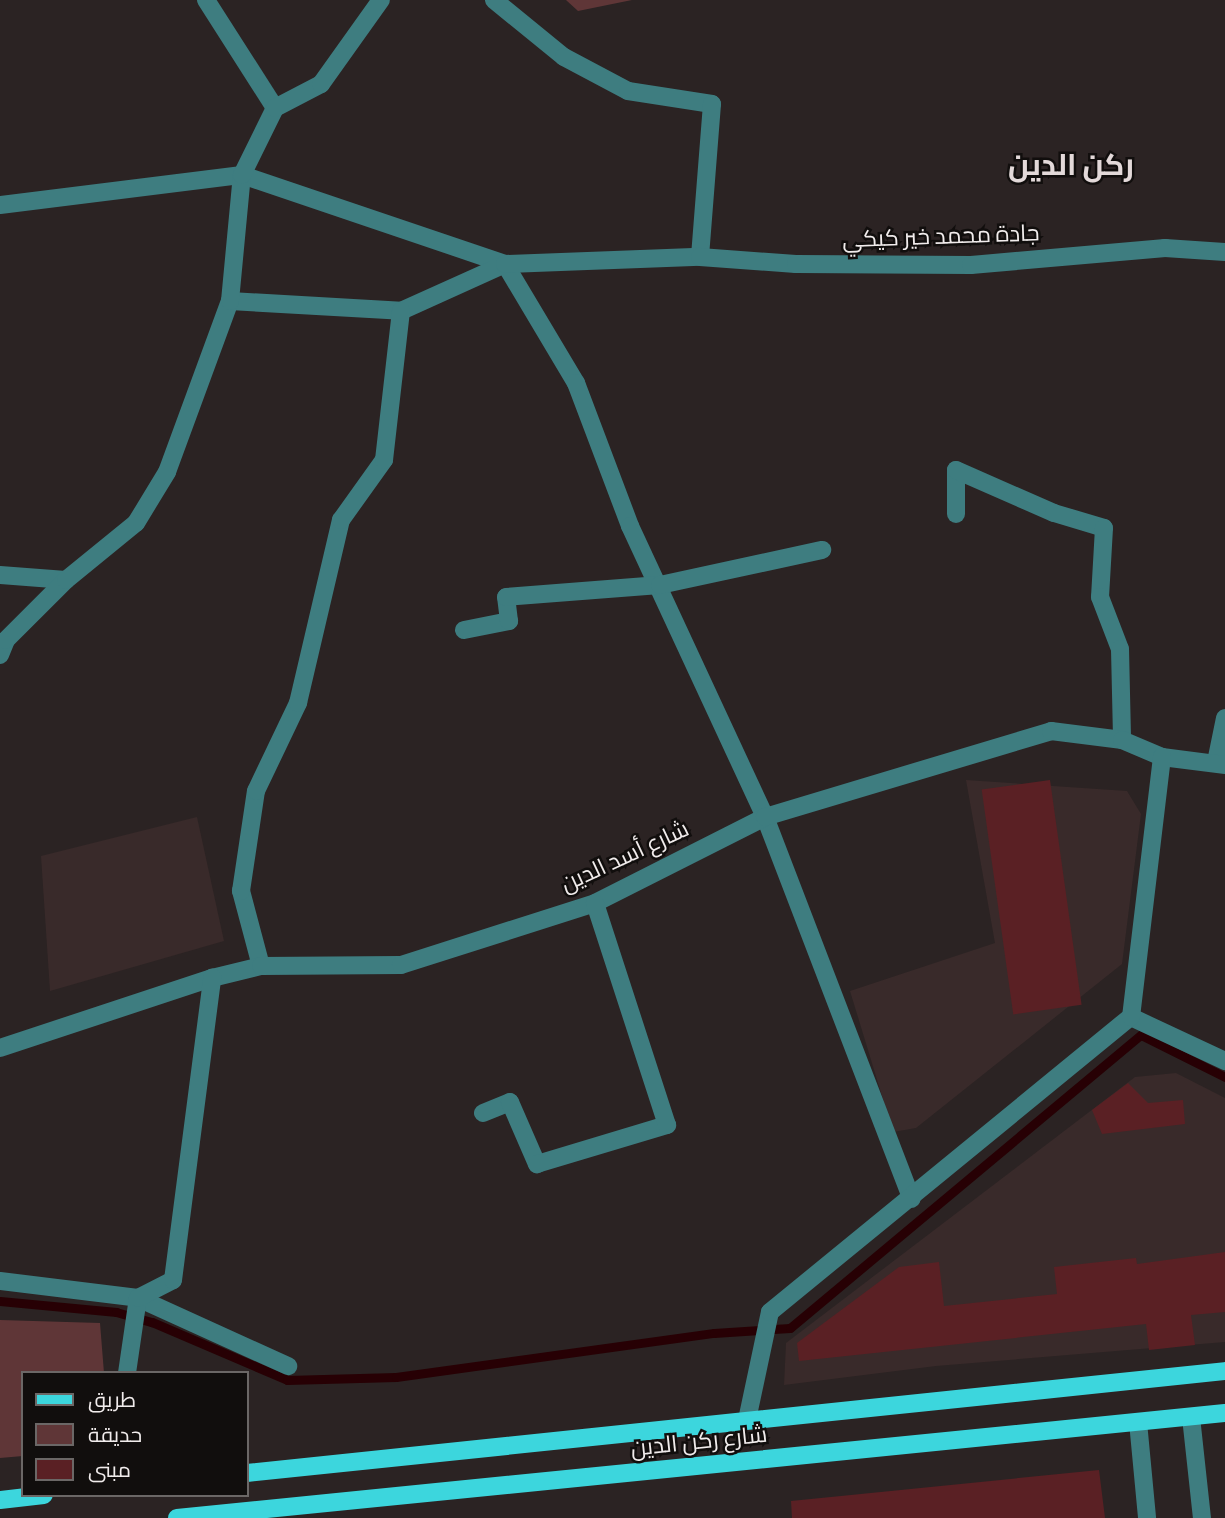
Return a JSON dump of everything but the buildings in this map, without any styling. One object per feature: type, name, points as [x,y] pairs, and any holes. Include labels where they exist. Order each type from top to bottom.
[{"type":"main road","name":"شارع ركن الدين","points":[[248,1473],[1225,1371]]},
{"type":"main road","name":"شارع ركن الدين","points":[[177,1518],[281,1513],[1225,1413]]},
{"type":"main road","points":[[0,1500],[26,1497]]},
{"type":"street","points":[[206,0],[275,108]]},
{"type":"street","points":[[0,655],[6,640],[66,580],[136,523],[167,471],[230,301],[242,175],[275,108],[321,84],[381,0]]},
{"type":"street","points":[[494,0],[564,57],[628,90],[712,104],[700,257]]},
{"type":"street","points":[[0,205],[242,175],[505,264],[576,383],[630,526],[660,585],[765,817],[912,1199]]},
{"type":"street","name":"جادة محمد خير كيكي","points":[[505,264],[700,257],[796,264],[971,265],[1166,248],[1225,252]]},
{"type":"street","points":[[230,301],[401,311],[505,264]]},
{"type":"street","points":[[261,967],[241,891],[256,791],[298,703],[341,520],[384,460],[401,311]]},
{"type":"street","points":[[956,513],[956,470],[1054,513],[1104,528],[1100,597],[1120,649],[1122,740]]},
{"type":"street","points":[[464,630],[509,621],[506,597],[660,585],[822,550]]},
{"type":"street","points":[[0,575],[66,580]]},
{"type":"street","points":[[1221,763],[1225,718]]},
{"type":"street","name":"شارع أسد الدين","points":[[0,1048],[212,978],[261,967],[401,965],[595,903],[765,817],[1051,731],[1122,740],[1162,757],[1221,763]]},
{"type":"street","points":[[747,1420],[761,1346],[771,1312],[1131,1017],[1162,757]]},
{"type":"street","points":[[483,1114],[510,1102],[537,1164],[667,1125],[595,903]]},
{"type":"street","points":[[138,1298],[173,1280],[212,978]]},
{"type":"street","points":[[1131,1017],[1225,1061]]},
{"type":"street","points":[[0,1280],[138,1298],[288,1366]]},
{"type":"street","points":[[127,1371],[138,1298]]},
{"type":"street","points":[[1191,1417],[1202,1518]]},
{"type":"street","points":[[1138,1422],[1147,1518]]},
{"type":"shaded area","points":[[966,780],[1127,791],[1141,814],[1122,964],[916,1128],[893,1132],[850,991],[995,943]]},
{"type":"shaded area","points":[[197,817],[224,941],[50,991],[41,856]]},
{"type":"shaded area","points":[[1176,1073],[1225,1098],[1225,1342],[936,1366],[784,1385],[786,1343],[1135,1077]]},
{"type":"green space","points":[[566,0],[632,0],[578,11]]},
{"type":"green space","points":[[0,1320],[100,1323],[104,1371],[21,1371],[21,1456],[0,1458]]},
{"type":"waterway","points":[[0,1301],[116,1312],[152,1322],[287,1380],[396,1377],[714,1333],[790,1328],[1141,1035],[1225,1077]]},
{"type":"district","name":"ركن الدين","points":[[1071,166]]}]
